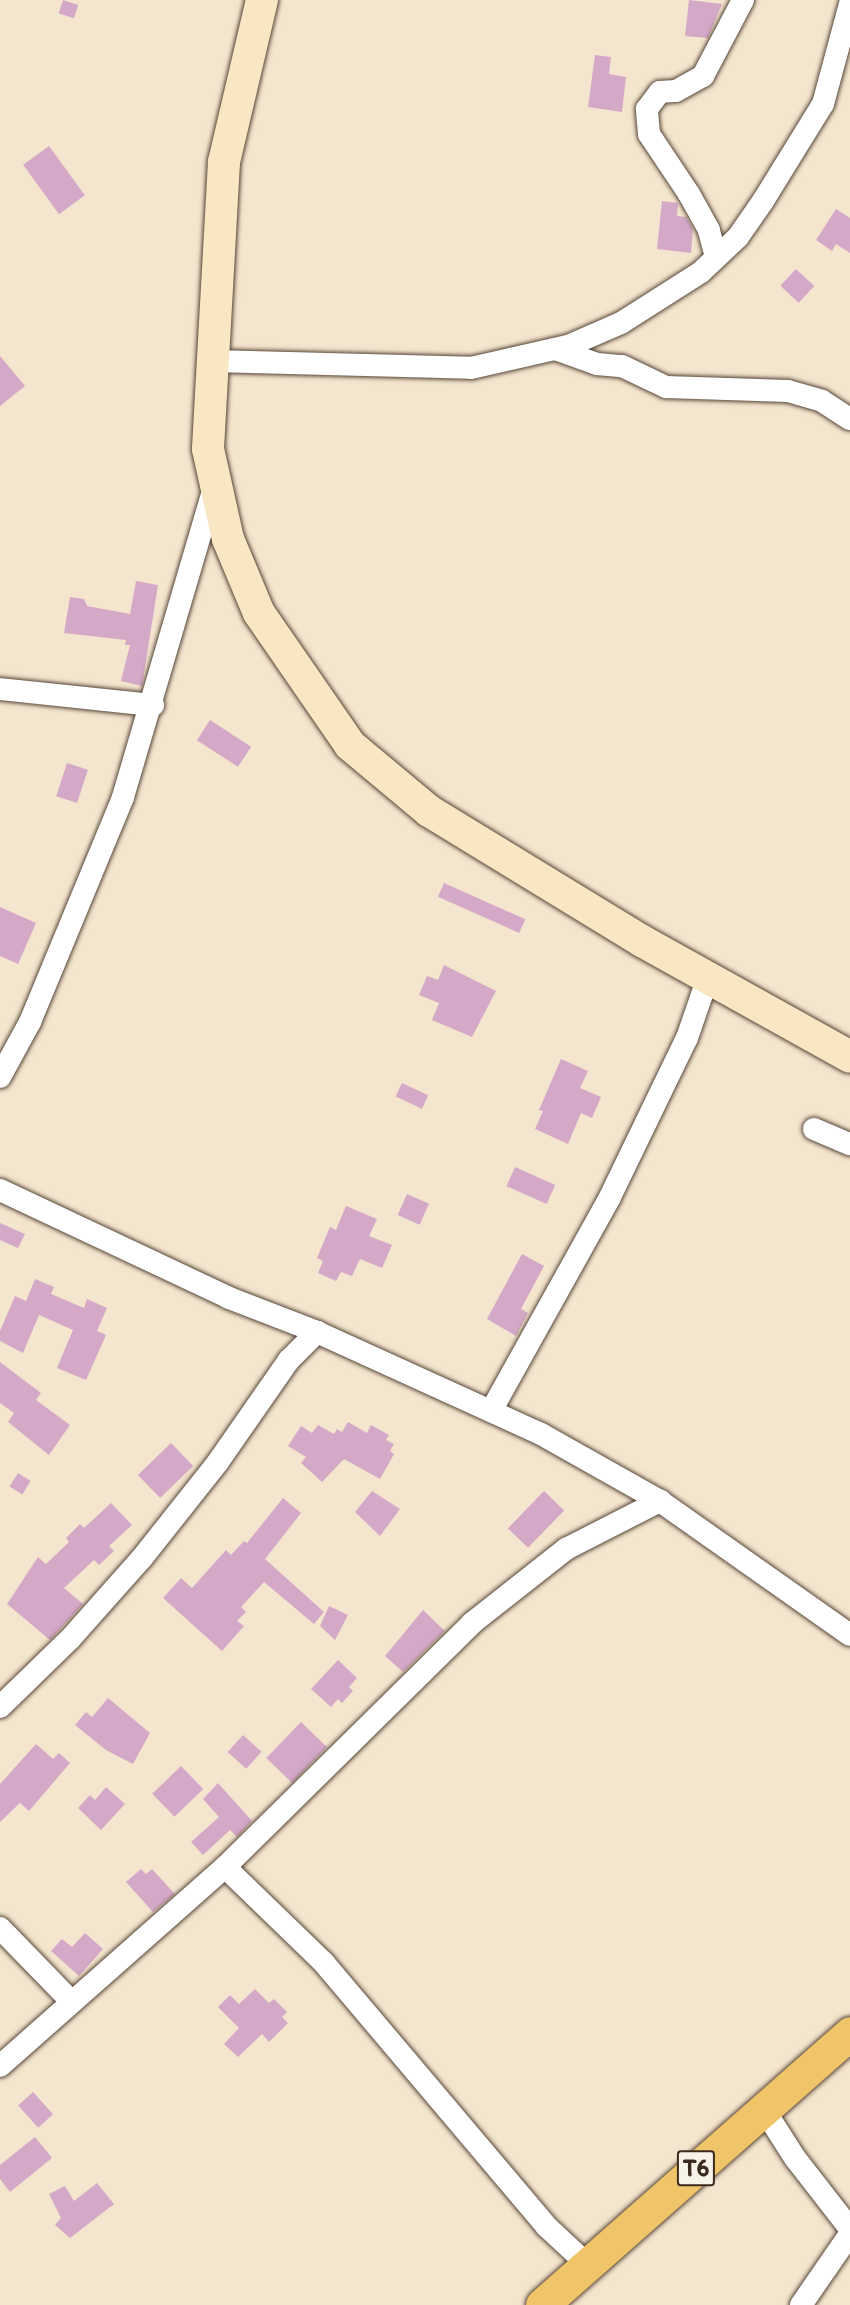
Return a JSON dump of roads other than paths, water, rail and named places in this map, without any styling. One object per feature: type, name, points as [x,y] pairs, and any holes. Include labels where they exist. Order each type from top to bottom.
[{"type":"highway","name":"T6","points":[[542,2305],[850,2033]]},
{"type":"street","points":[[262,0],[224,162],[208,449],[228,539],[259,613],[350,745],[429,811],[708,977],[850,1057]]},
{"type":"street","points":[[716,257],[709,230],[689,194],[649,134],[647,110],[660,92],[676,91],[703,76],[743,0]]},
{"type":"street","points":[[212,361],[471,368],[555,349],[621,323],[662,299],[716,257],[744,228],[813,125],[841,49],[850,4]]},
{"type":"street","points":[[555,349],[597,364],[622,366],[666,387],[788,391],[822,401],[850,420]]},
{"type":"street","points":[[0,1077],[30,1022],[123,797],[153,705],[215,484]]},
{"type":"street","points":[[0,689],[153,705]]},
{"type":"street","points":[[491,1411],[609,1199],[687,1038],[708,977]]},
{"type":"street","points":[[814,1129],[850,1144]]},
{"type":"street","points":[[0,1190],[229,1298],[317,1332],[491,1411],[584,1457],[660,1501],[850,1635]]},
{"type":"street","points":[[0,1707],[70,1639],[142,1558],[218,1462],[290,1360],[317,1332]]},
{"type":"street","points":[[0,2066],[225,1868],[472,1623],[566,1549],[660,1501]]},
{"type":"street","points":[[225,1868],[324,1963],[546,2226],[588,2265]]},
{"type":"street","points":[[0,1928],[72,2002]]},
{"type":"street","points":[[763,2108],[795,2158],[850,2232],[801,2305]]}]
